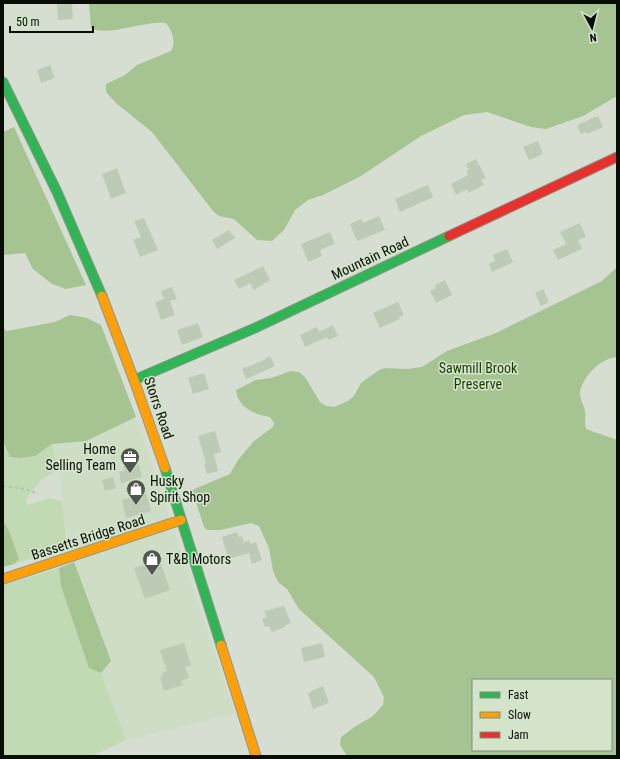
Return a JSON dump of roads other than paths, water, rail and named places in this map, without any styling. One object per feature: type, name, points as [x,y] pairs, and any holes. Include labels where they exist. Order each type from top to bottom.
[{"type":"main road","name":"Storrs Road","points":[[3,82],[60,201],[109,316],[134,380],[181,520],[256,756]]},
{"type":"main road","name":"Mountain Road","points":[[134,380],[255,328],[617,157]]},
{"type":"main road","name":"Bassetts Bridge Road","points":[[3,579],[181,520]]},
{"type":"place","name":"Home Selling Team","points":[[130,474]]},
{"type":"place","name":"Husky Spirit Shop","points":[[136,506]]},
{"type":"place","name":"T&B Motors","points":[[152,576]]},
{"type":"park label","name":"Sawmill Brook Preserve","points":[[478,376]]}]
